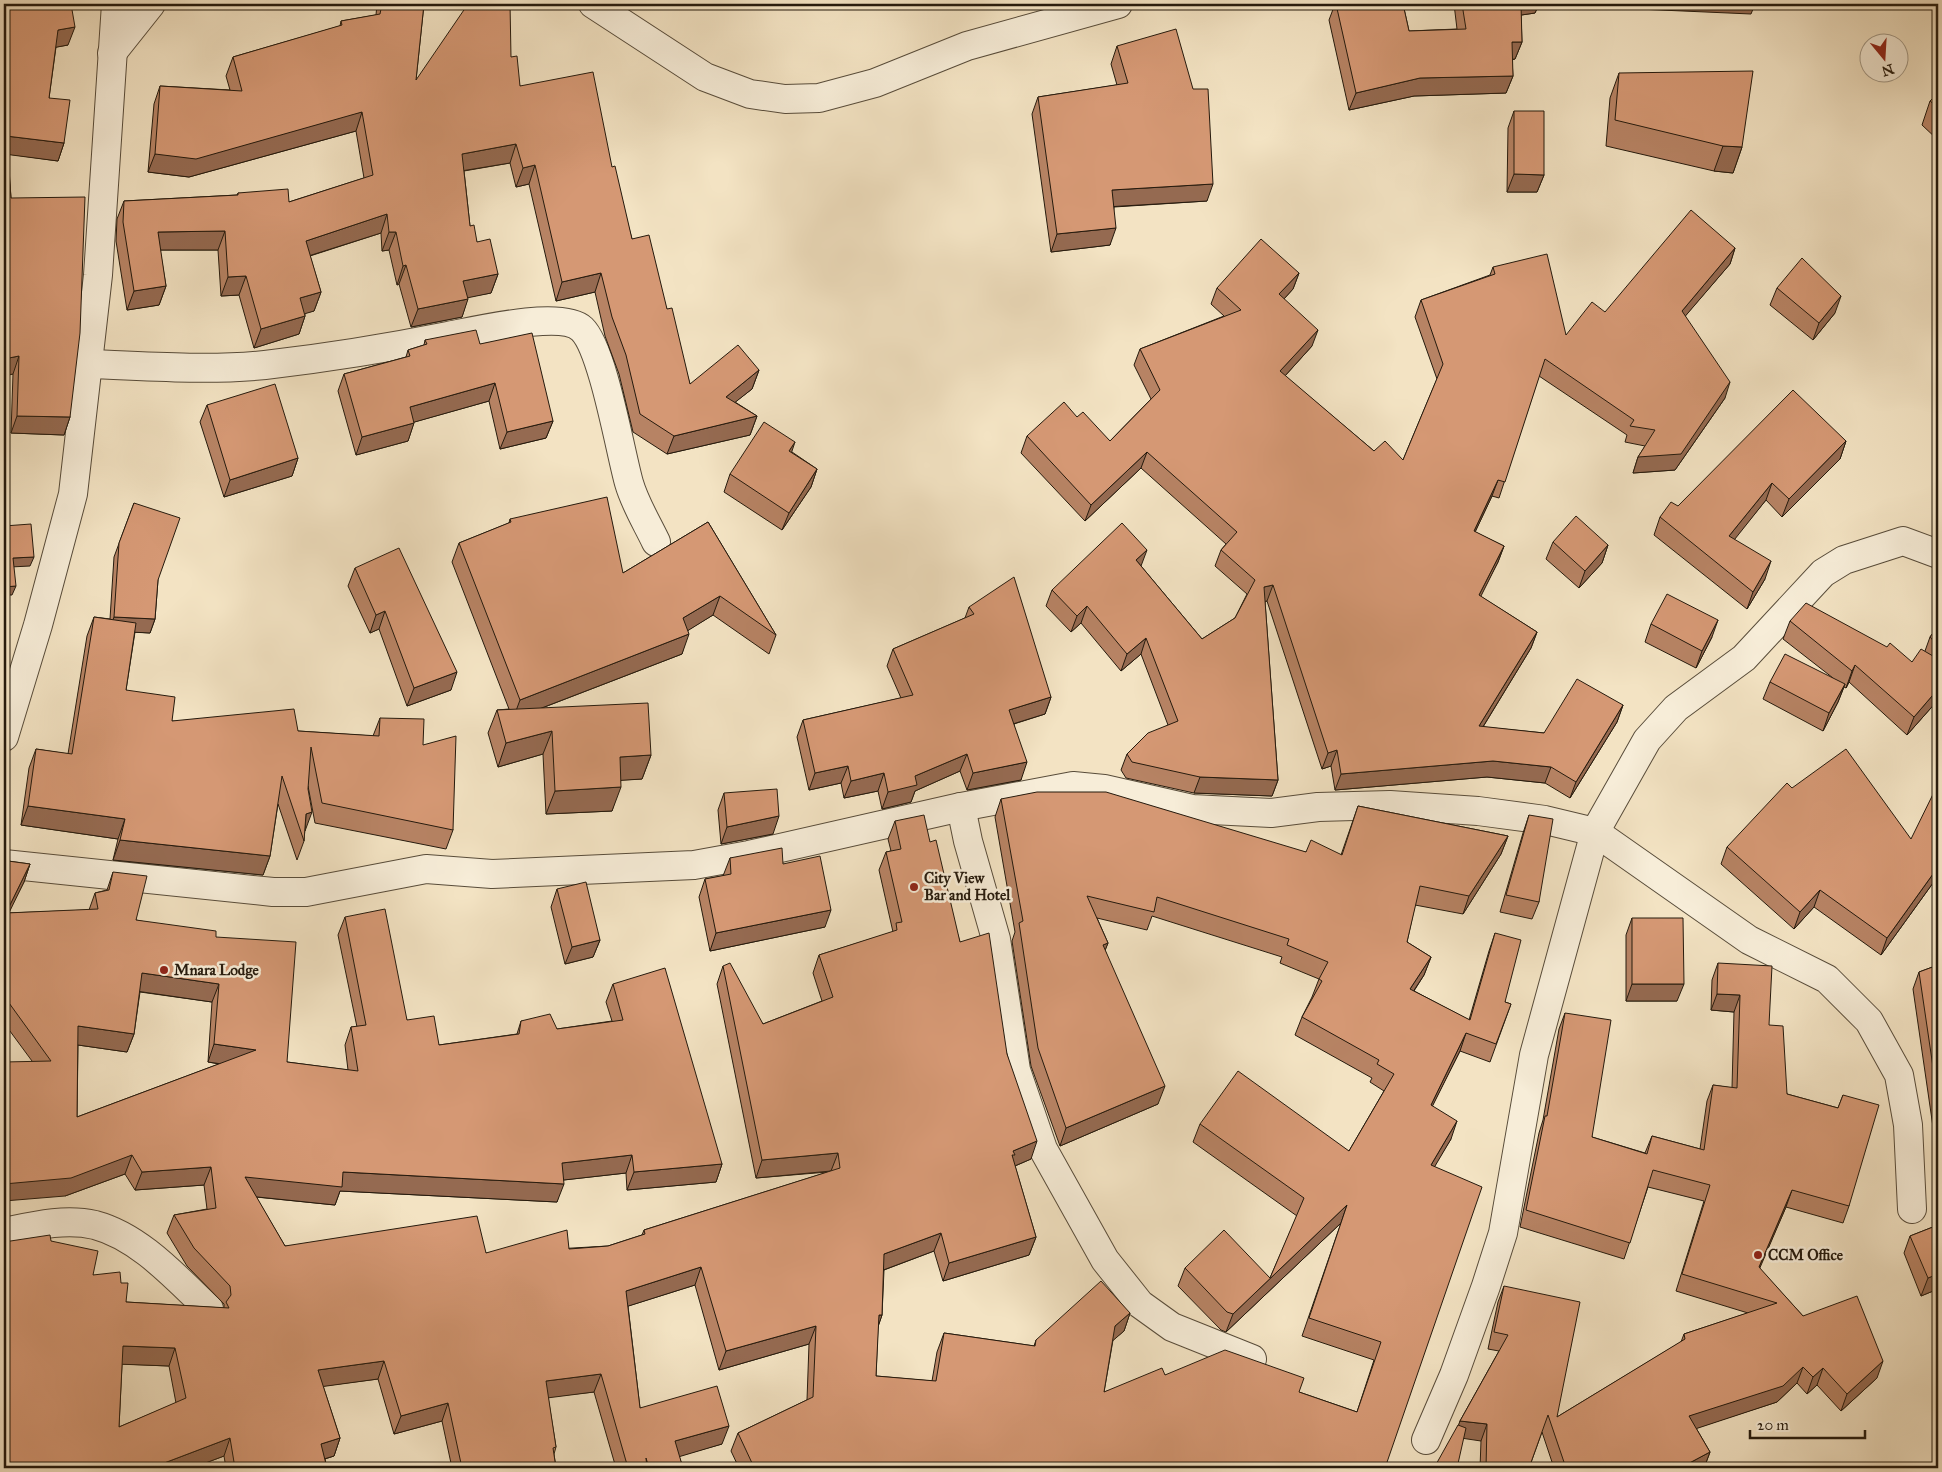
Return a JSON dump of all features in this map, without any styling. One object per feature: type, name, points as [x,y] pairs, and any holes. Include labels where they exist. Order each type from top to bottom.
[{"type":"street","points":[[4,737],[38,625],[73,494],[98,275],[116,4]]},
{"type":"street","points":[[112,53],[151,4]]},
{"type":"street","points":[[593,4],[705,77],[750,94],[786,99],[819,98],[875,83],[967,46],[1118,4]]},
{"type":"street","points":[[88,364],[188,368],[264,365],[417,342],[506,324],[567,323],[580,328],[591,340],[630,486],[656,542]]},
{"type":"street","points":[[1426,1440],[1460,1357],[1503,1233],[1534,1055],[1595,832],[1647,740],[1676,708],[1744,658],[1823,573],[1844,560],[1902,541],[1938,554]]},
{"type":"street","points":[[4,864],[273,892],[306,892],[426,869],[492,874],[694,865],[749,855],[961,807],[1073,786],[1104,788],[1192,810],[1271,813],[1336,807],[1390,805],[1433,807],[1545,820],[1595,832],[1749,940],[1827,980],[1869,1021],[1899,1075],[1908,1125],[1912,1209]]},
{"type":"street","points":[[961,807],[968,841],[996,939],[1016,1070],[1043,1149],[1105,1260],[1140,1304],[1172,1327],[1252,1359]]},
{"type":"street","points":[[4,1232],[50,1223],[95,1225],[123,1236],[166,1268],[208,1310]]},
{"type":"building","points":[[4,4],[71,4],[75,27],[58,30],[49,98],[70,100],[64,143],[6,136],[11,198],[85,197],[80,333],[70,417],[17,416],[19,356],[4,359]]},
{"type":"building","points":[[382,4],[424,4],[416,80],[468,4],[510,4],[511,57],[517,56],[520,86],[593,72],[612,167],[615,166],[632,239],[649,235],[667,309],[672,308],[690,384],[738,345],[759,370],[726,397],[757,416],[674,436],[640,414],[626,355],[612,317],[601,273],[562,282],[535,165],[523,168],[516,144],[462,154],[470,226],[474,225],[477,242],[490,239],[498,274],[463,281],[468,299],[418,309],[406,265],[403,266],[396,232],[389,232],[387,214],[306,241],[321,292],[300,298],[305,316],[261,329],[246,276],[228,277],[225,231],[158,232],[166,286],[134,291],[123,222],[124,201],[238,195],[238,193],[288,189],[289,202],[373,175],[362,112],[196,159],[155,154],[160,86],[242,91],[233,57],[342,25],[341,21],[380,14]]},
{"type":"building","points":[[1336,4],[1403,4],[1409,31],[1466,29],[1462,4],[1521,4],[1522,42],[1512,42],[1513,76],[1420,78],[1356,93]]},
{"type":"building","points":[[1176,29],[1193,89],[1208,89],[1213,184],[1112,190],[1116,228],[1057,234],[1038,97],[1128,83],[1117,46]]},
{"type":"building","points":[[1753,71],[1742,147],[1723,146],[1615,120],[1619,73]]},
{"type":"building","points":[[1938,93],[1938,108],[1930,101]]},
{"type":"building","points":[[1514,111],[1544,111],[1544,175],[1514,174]]},
{"type":"building","points":[[1691,210],[1735,248],[1682,311],[1730,382],[1681,454],[1638,457],[1655,430],[1630,426],[1634,420],[1545,359],[1505,482],[1498,480],[1474,531],[1504,546],[1479,595],[1537,632],[1479,726],[1544,733],[1577,679],[1623,705],[1576,782],[1551,767],[1493,761],[1341,774],[1337,750],[1328,753],[1273,585],[1264,587],[1278,780],[1200,777],[1132,762],[1127,754],[1148,733],[1178,721],[1146,638],[1127,654],[1087,606],[1077,616],[1052,590],[1122,523],[1147,550],[1136,560],[1202,639],[1235,618],[1255,580],[1221,550],[1237,532],[1147,452],[1091,505],[1027,436],[1064,402],[1077,417],[1083,412],[1110,441],[1160,390],[1140,349],[1241,310],[1217,288],[1261,239],[1299,273],[1279,294],[1318,330],[1280,371],[1374,451],[1385,441],[1403,460],[1443,364],[1421,300],[1495,274],[1493,267],[1547,254],[1566,335],[1592,302],[1605,312]]},
{"type":"building","points":[[1802,258],[1841,296],[1819,323],[1777,288]]},
{"type":"building","points":[[476,330],[480,344],[532,333],[553,421],[507,432],[495,383],[410,407],[414,423],[362,437],[344,374],[410,356],[408,350],[427,344],[425,340]]},
{"type":"building","points":[[275,384],[298,458],[230,480],[207,405]]},
{"type":"building","points":[[1793,390],[1846,441],[1789,499],[1772,483],[1729,536],[1771,561],[1753,592],[1660,517],[1671,502],[1678,506]]},
{"type":"building","points":[[764,422],[795,442],[789,451],[817,469],[789,513],[730,474]]},
{"type":"building","points":[[607,497],[623,573],[708,522],[776,635],[720,596],[683,618],[689,634],[520,700],[459,543],[511,522],[510,519]]},
{"type":"building","points":[[134,503],[180,518],[158,580],[155,619],[114,617],[119,543]]},
{"type":"building","points":[[1576,516],[1608,545],[1585,571],[1553,542]]},
{"type":"building","points":[[31,524],[34,557],[13,558],[16,586],[4,587],[4,526]]},
{"type":"building","points":[[399,548],[457,672],[414,688],[385,611],[376,615],[355,568]]},
{"type":"building","points":[[1014,577],[1051,697],[1009,710],[1027,762],[973,773],[967,754],[915,776],[917,785],[888,792],[884,773],[851,781],[848,766],[815,773],[803,720],[913,695],[893,649],[974,614],[969,607]]},
{"type":"building","points":[[1667,594],[1718,620],[1702,651],[1651,624]]},
{"type":"building","points":[[1806,603],[1887,647],[1890,643],[1912,662],[1921,649],[1938,659],[1938,689],[1914,717],[1855,665],[1852,671],[1790,621]]},
{"type":"building","points":[[94,617],[136,623],[126,690],[175,697],[172,721],[294,709],[298,731],[379,736],[380,718],[424,719],[423,745],[456,736],[453,830],[322,803],[311,747],[308,789],[312,812],[306,814],[304,841],[282,776],[270,856],[120,840],[125,819],[28,806],[36,749],[72,754]]},
{"type":"building","points":[[1938,626],[1938,646],[1930,637]]},
{"type":"building","points":[[1785,654],[1845,684],[1829,713],[1770,682]]},
{"type":"building","points":[[648,703],[651,755],[620,757],[621,787],[555,791],[552,731],[506,743],[497,710]]},
{"type":"building","points":[[1846,749],[1911,839],[1938,784],[1938,867],[1887,938],[1820,890],[1800,912],[1727,847],[1787,783],[1792,788]]},
{"type":"building","points":[[777,789],[779,816],[727,827],[724,793]]},
{"type":"building","points":[[1037,792],[1106,792],[1306,852],[1311,840],[1342,855],[1358,806],[1508,836],[1469,896],[1420,886],[1407,942],[1431,957],[1410,989],[1470,1020],[1495,933],[1521,940],[1505,1002],[1511,1004],[1496,1044],[1466,1033],[1431,1105],[1457,1121],[1431,1165],[1482,1187],[1385,1468],[751,1468],[752,1463],[738,1433],[813,1397],[816,1326],[726,1351],[701,1267],[626,1291],[640,1408],[717,1386],[729,1426],[675,1441],[683,1468],[649,1468],[646,1458],[647,1468],[628,1468],[601,1374],[546,1381],[556,1447],[553,1448],[556,1468],[462,1468],[448,1403],[401,1416],[384,1361],[318,1370],[340,1438],[321,1444],[327,1468],[235,1468],[230,1438],[151,1468],[4,1468],[4,1242],[50,1235],[51,1241],[98,1251],[93,1275],[120,1272],[121,1283],[128,1283],[126,1302],[229,1308],[226,1302],[231,1295],[230,1286],[194,1248],[174,1215],[216,1208],[211,1167],[142,1172],[132,1155],[71,1178],[4,1184],[4,1062],[51,1061],[4,996],[4,860],[30,864],[6,913],[98,909],[95,893],[109,890],[113,872],[147,876],[136,920],[216,931],[216,937],[296,942],[287,1062],[358,1071],[351,1027],[366,1025],[345,917],[385,909],[407,1020],[434,1016],[439,1045],[519,1034],[521,1021],[550,1014],[557,1029],[623,1020],[613,984],[665,968],[722,1164],[634,1172],[632,1155],[562,1163],[564,1184],[343,1172],[342,1187],[245,1177],[285,1246],[477,1216],[486,1253],[567,1230],[569,1249],[608,1246],[645,1234],[644,1230],[840,1168],[838,1153],[762,1160],[723,966],[730,963],[763,1024],[833,997],[819,955],[897,930],[896,923],[902,922],[886,852],[901,849],[895,821],[924,815],[930,842],[936,840],[960,942],[989,933],[1007,1054],[1037,1141],[1013,1151],[1015,1155],[1012,1155],[1036,1237],[949,1263],[941,1233],[884,1254],[882,1315],[879,1315],[876,1376],[936,1381],[944,1333],[1035,1346],[1036,1340],[1101,1281],[1130,1313],[1115,1326],[1104,1392],[1162,1368],[1165,1375],[1225,1350],[1304,1378],[1299,1392],[1357,1412],[1381,1342],[1309,1318],[1347,1205],[1233,1314],[1227,1312],[1185,1268],[1224,1230],[1270,1278],[1304,1198],[1200,1124],[1238,1071],[1349,1151],[1394,1074],[1377,1064],[1379,1060],[1302,1017],[1322,981],[1319,979],[1328,962],[1287,945],[1289,939],[1157,897],[1154,912],[1087,896],[1108,943],[1103,945],[1165,1086],[1066,1128],[1038,1048],[1019,923],[1023,921],[1001,799]],"holes":[[[142,973],[219,984],[214,1044],[256,1050],[77,1117],[78,1026],[134,1034]],[[123,1346],[175,1348],[186,1398],[119,1427]]]},
{"type":"building","points":[[1529,815],[1553,819],[1539,902],[1506,895]]},
{"type":"building","points":[[782,848],[783,864],[820,856],[831,910],[716,933],[705,879],[731,874],[730,858]]},
{"type":"building","points":[[586,882],[600,940],[572,947],[557,889]]},
{"type":"building","points":[[1632,918],[1683,918],[1684,984],[1632,984]]},
{"type":"building","points":[[1718,963],[1772,966],[1769,1025],[1783,1026],[1787,1094],[1838,1108],[1843,1095],[1879,1105],[1849,1206],[1792,1190],[1759,1267],[1803,1316],[1857,1296],[1883,1361],[1847,1394],[1823,1368],[1813,1377],[1803,1367],[1783,1386],[1689,1416],[1710,1452],[1680,1468],[1566,1468],[1548,1415],[1529,1468],[1486,1468],[1487,1424],[1460,1421],[1508,1335],[1494,1332],[1504,1286],[1580,1302],[1557,1417],[1685,1339],[1684,1334],[1777,1303],[1682,1274],[1710,1185],[1653,1170],[1630,1243],[1526,1210],[1545,1116],[1547,1116],[1565,1013],[1611,1020],[1592,1137],[1647,1154],[1652,1136],[1704,1150],[1713,1085],[1737,1088],[1740,995],[1717,994]]},
{"type":"building","points":[[1938,965],[1938,1101],[1919,972]]},
{"type":"building","points":[[1938,1225],[1938,1274],[1928,1278],[1910,1236]]},
{"type":"building","points":[[1458,1425],[1466,1428],[1457,1468],[1434,1468]]},
{"type":"place","name":"City View Bar and Hotel","points":[[914,887]]},
{"type":"place","name":"Mnara Lodge","points":[[164,970]]},
{"type":"place","name":"CCM Office","points":[[1758,1255]]}]
